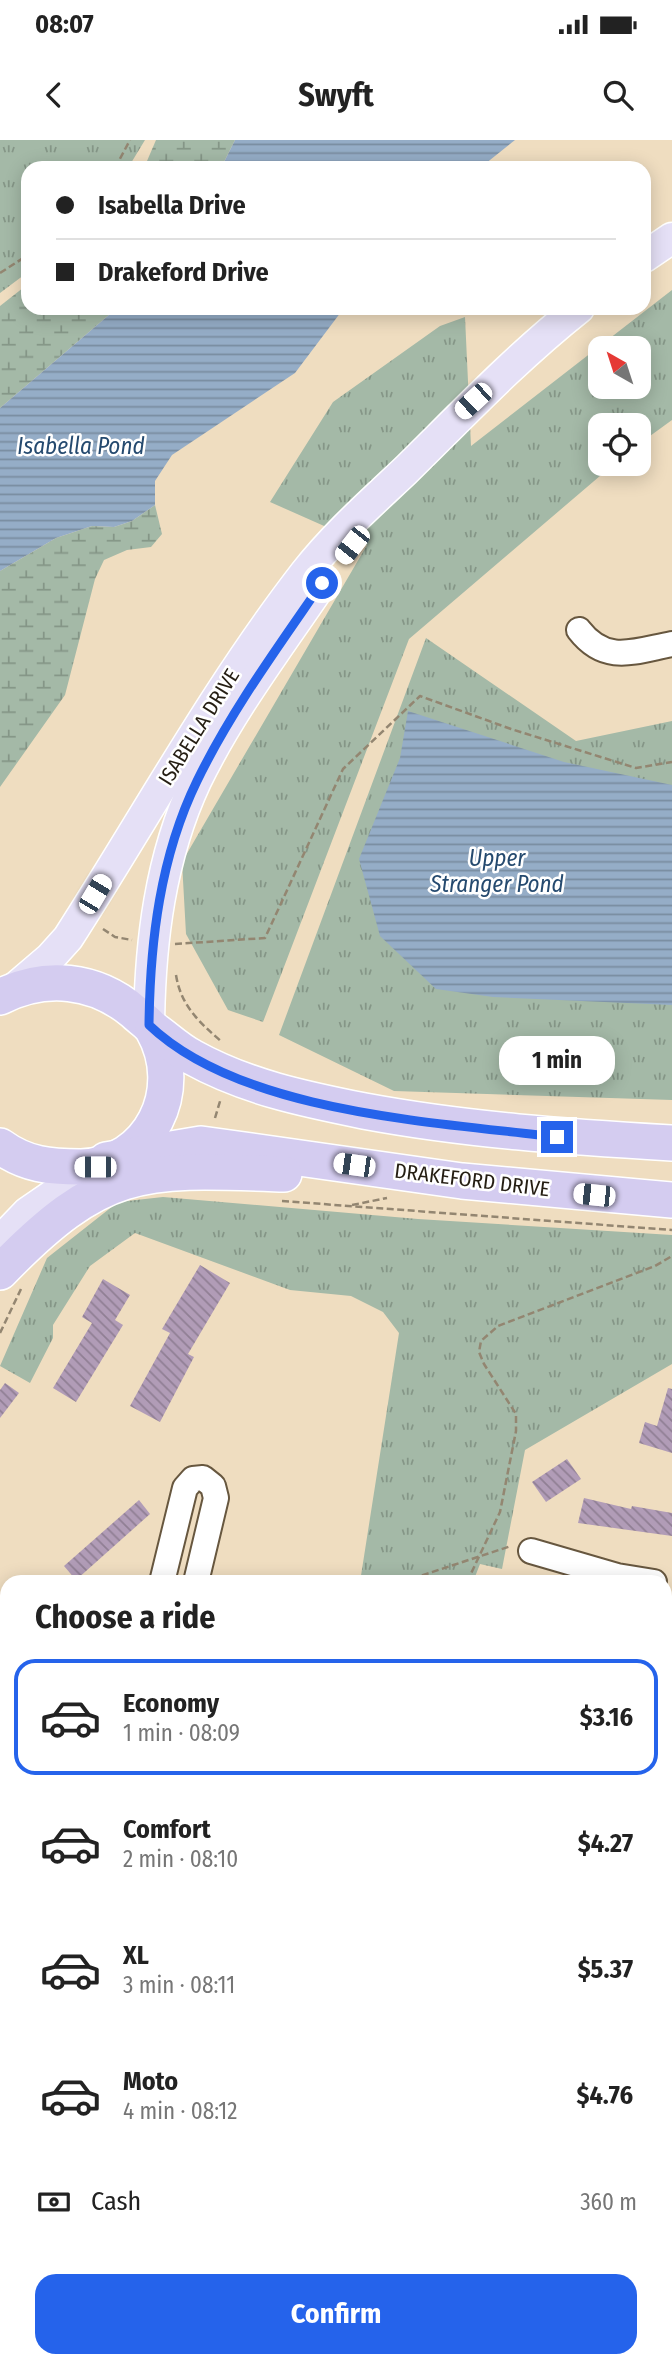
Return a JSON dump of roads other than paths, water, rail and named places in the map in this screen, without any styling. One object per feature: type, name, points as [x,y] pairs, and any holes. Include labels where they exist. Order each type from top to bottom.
[{"type":"highway","points":[[4,995],[39,983],[83,985],[110,996],[191,1057],[257,1086],[292,1097],[429,1122],[557,1137],[672,1143]]},
{"type":"highway","points":[[101,1163],[127,1151],[146,1135],[158,1118],[167,1084],[151,1027]]},
{"type":"highway","name":"DRAKEFORD DRIVE","points":[[0,1146],[43,1167],[101,1163],[201,1144],[462,1181],[672,1200]]},
{"type":"highway","points":[[12,1279],[73,1205],[116,1183],[148,1175],[195,1171],[300,1174],[427,1186],[462,1181]]},
{"type":"main road","points":[[651,252],[672,237]]},
{"type":"main road","name":"ISABELLA DRIVE","points":[[4,995],[50,958],[82,916],[209,708],[256,639],[353,517],[405,470],[500,375],[571,315]]},
{"type":"main road","name":"ISABELLA DRIVE","points":[[151,1027],[169,859],[195,783],[253,684],[322,583],[405,470]]},
{"type":"main road","points":[[0,1241],[28,1212],[101,1163]]},
{"type":"street","points":[[579,630],[599,650],[620,654],[672,644]]},
{"type":"street","points":[[164,1575],[184,1488],[193,1479],[203,1478],[213,1486],[216,1498],[198,1575]]},
{"type":"street","points":[[531,1552],[613,1575]]},
{"type":"water","points":[[235,140],[515,140],[489,161],[224,161]]},
{"type":"water","name":"Isabella Pond","points":[[109,315],[339,315],[295,373],[172,455],[155,481],[155,505],[132,521],[114,527],[92,526],[56,538],[0,571],[0,408]]},
{"type":"water","name":"Upper Stranger Pond","points":[[408,711],[564,762],[672,785],[672,1005],[493,997],[436,989],[380,936],[359,859],[400,758]]}]
